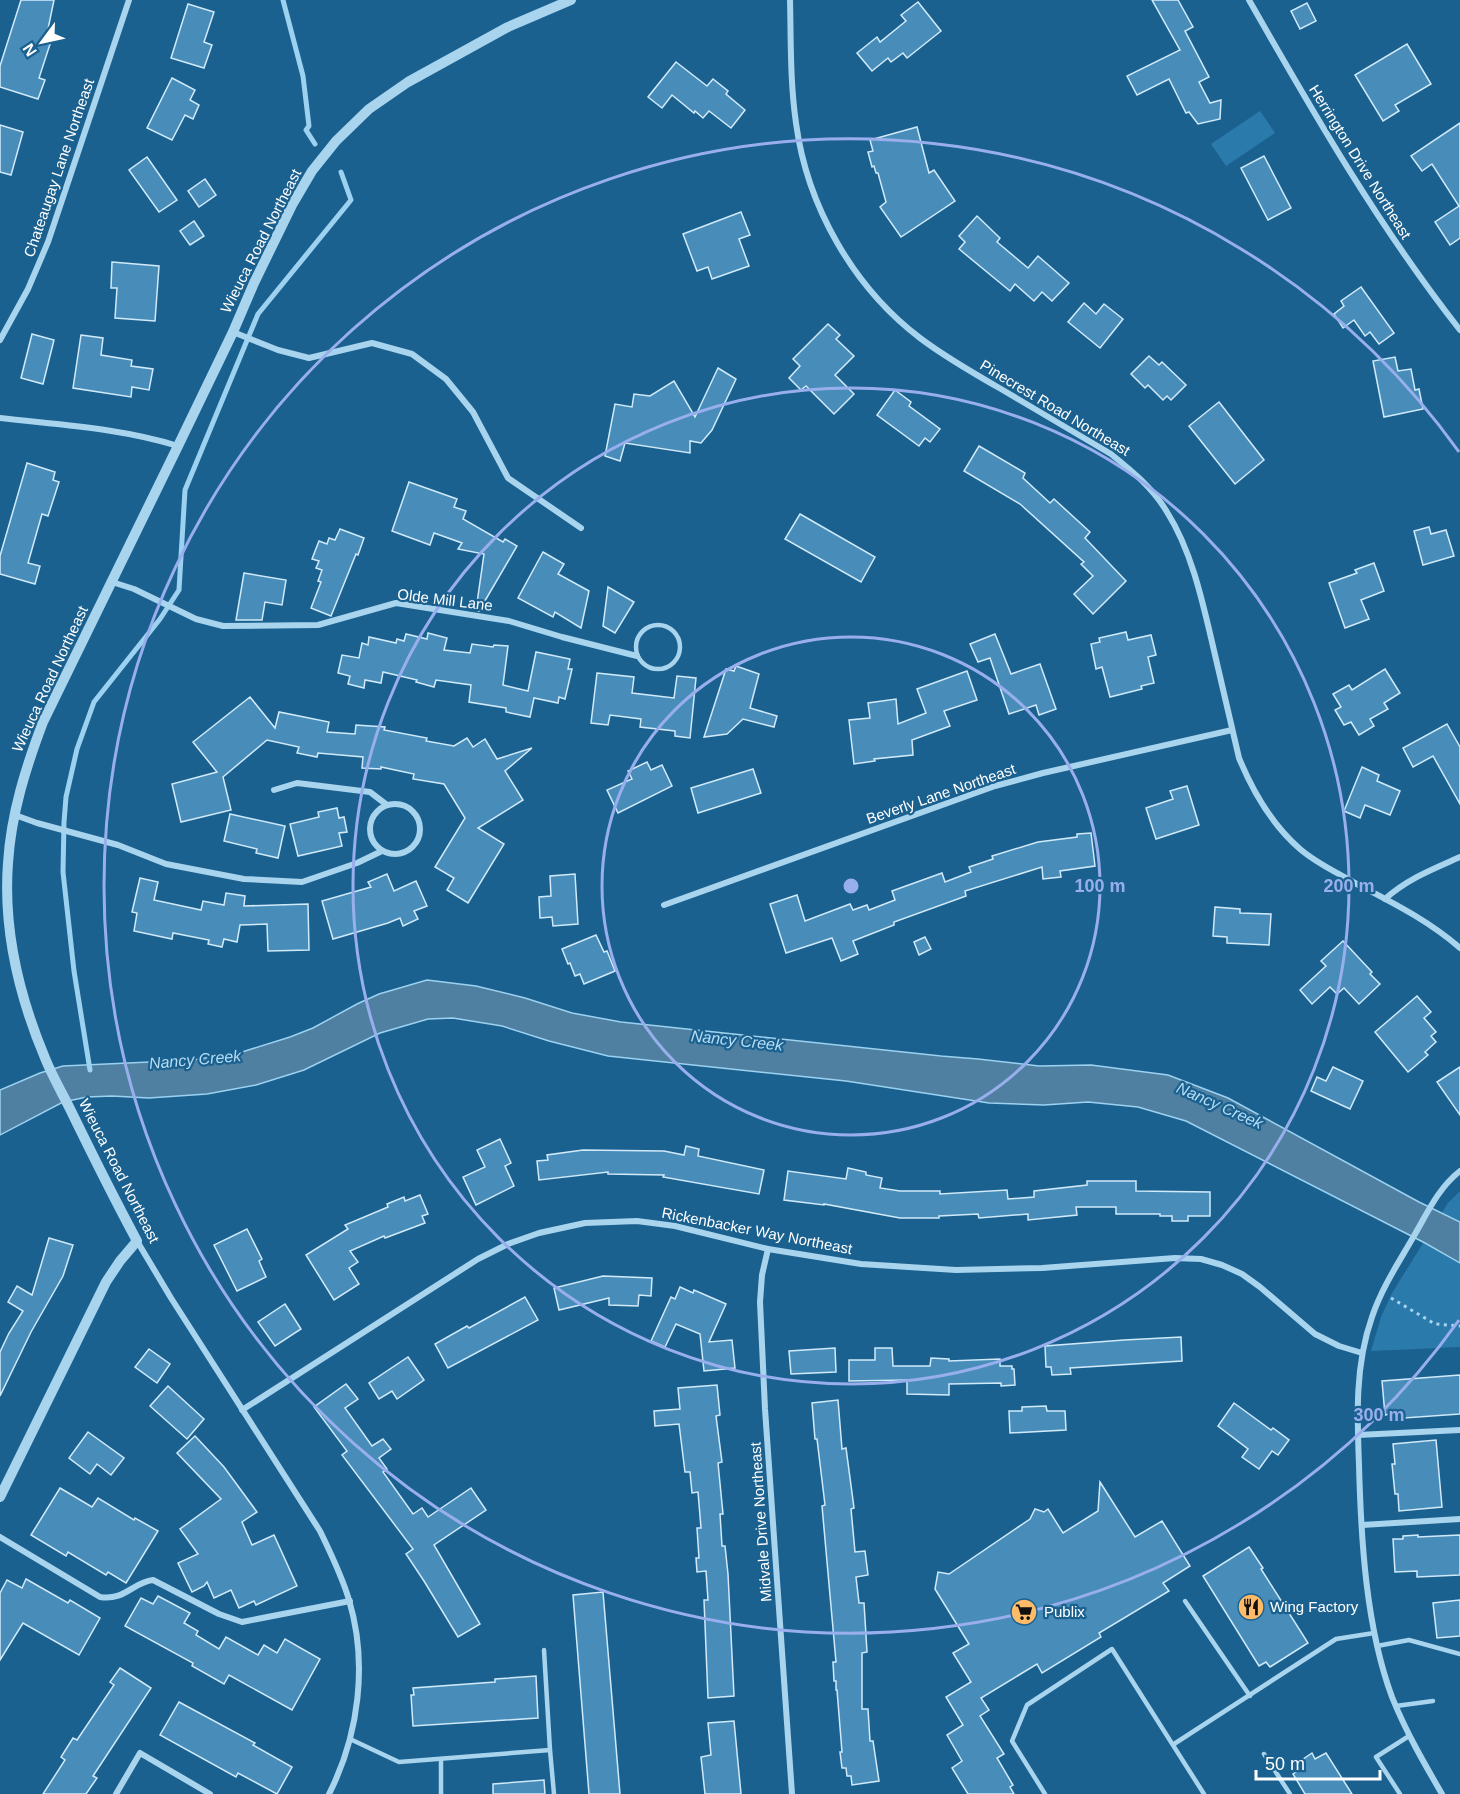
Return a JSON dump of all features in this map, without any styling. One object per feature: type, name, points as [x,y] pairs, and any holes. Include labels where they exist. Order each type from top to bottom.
[{"type":"street","name":"Chateaugay Lane Northeast","points":[[0,340],[27,289],[48,242],[129,0]]},
{"type":"street","name":"Wieuca Road Northeast","points":[[329,1794],[337,1780],[351,1739],[358,1696],[359,1664],[350,1601],[339,1570],[320,1531],[137,1241],[45,1058],[23,1000],[14,959],[8,911],[8,862],[15,814],[26,767],[43,722],[235,333],[254,283],[292,205],[312,171],[336,141],[369,109],[408,82],[508,27],[571,0]]},
{"type":"street","name":"Pinecrest Road Northeast","points":[[790,0],[796,124],[809,180],[834,238],[870,290],[919,338],[1111,454],[1134,472],[1154,493],[1178,532],[1201,595],[1239,758],[1263,807],[1282,832],[1319,863],[1420,918],[1460,948]]},
{"type":"street","name":"Herrington Drive Northeast","points":[[1249,0],[1356,183],[1393,239],[1460,330]]},
{"type":"street","points":[[235,333],[278,350],[309,358],[372,343],[412,354],[446,379],[473,412],[508,478],[581,528]]},
{"type":"street","points":[[0,418],[119,431],[178,446]]},
{"type":"street","name":"Olde Mill Lane","points":[[112,582],[134,589],[196,619],[224,626],[318,626],[396,603],[509,621],[637,656]]},
{"type":"street","name":"Beverly Lane Northeast","points":[[664,905],[995,786],[1232,730]]},
{"type":"street","points":[[274,790],[297,783],[370,792],[387,805]]},
{"type":"street","points":[[396,803],[411,809],[420,824],[418,840],[413,847],[398,855],[389,854],[375,846],[369,830],[374,814],[387,805],[396,803]]},
{"type":"street","points":[[15,814],[37,823],[113,843],[166,864],[244,879],[302,882],[357,863],[382,851]]},
{"type":"street","points":[[1384,899],[1396,888],[1410,880],[1460,857]]},
{"type":"street","points":[[1442,1794],[1409,1736],[1396,1706],[1374,1633],[1368,1597],[1362,1525],[1357,1401],[1362,1353],[1372,1316],[1382,1292],[1439,1192],[1460,1171]]},
{"type":"street","name":"Rickenbacker Way Northeast","points":[[242,1410],[478,1259],[508,1244],[539,1233],[585,1223],[637,1221],[675,1226],[768,1249],[861,1263],[956,1270],[1042,1268],[1175,1258],[1201,1260],[1222,1265],[1242,1274],[1315,1334],[1339,1346],[1362,1353]]},
{"type":"street","points":[[0,1497],[106,1282],[137,1241]]},
{"type":"street","name":"Midvale Drive Northeast","points":[[768,1249],[762,1275],[760,1302],[792,1794]]},
{"type":"street","points":[[1358,1435],[1460,1430]]},
{"type":"street","points":[[1362,1525],[1460,1519]]},
{"type":"street","points":[[0,1537],[100,1597],[109,1598],[131,1591],[144,1581],[153,1580],[219,1614],[242,1622],[350,1601]]},
{"type":"street","points":[[116,1794],[140,1753],[210,1794]]},
{"type":"lane","points":[[652,625],[662,625],[677,636],[680,645],[678,657],[669,667],[657,670],[645,666],[637,656],[635,646],[638,637],[652,625]]},
{"type":"lane","points":[[1185,1601],[1250,1696]]},
{"type":"lane","points":[[1174,1744],[1336,1639],[1374,1633]]},
{"type":"lane","points":[[1377,1646],[1409,1640],[1460,1654]]},
{"type":"lane","points":[[1045,1794],[1012,1741],[1028,1705],[1112,1649],[1204,1794]]},
{"type":"lane","points":[[544,1650],[554,1794]]},
{"type":"lane","points":[[1396,1706],[1433,1701]]},
{"type":"lane","points":[[1400,1794],[1376,1757],[1409,1736]]},
{"type":"lane","points":[[351,1739],[399,1762],[550,1750]]},
{"type":"lane","points":[[1264,1754],[1290,1794]]},
{"type":"lane","points":[[441,1759],[441,1794]]},
{"type":"path","points":[[1382,1292],[1435,1324],[1460,1326]]},
{"type":"shaded area","points":[[1260,111],[1275,133],[1226,166],[1211,144]]},
{"type":"shaded area","points":[[1460,1191],[1460,1347],[1371,1351],[1381,1317],[1392,1293],[1448,1203]]},
{"type":"water","name":"Nancy Creek","points":[[427,980],[476,986],[572,1013],[621,1022],[1039,1066],[1091,1065],[1168,1075],[1228,1098],[1460,1222],[1460,1263],[1186,1121],[1138,1107],[1088,1102],[1044,1105],[989,1103],[846,1081],[608,1056],[502,1026],[453,1018],[428,1019],[380,1033],[304,1070],[256,1085],[207,1094],[149,1098],[87,1097],[63,1102],[0,1135],[0,1090],[40,1073],[63,1066],[193,1060],[242,1052],[313,1028],[379,994]]},
{"type":"building","points":[[21,0],[54,0],[48,29],[54,32],[39,78],[45,80],[38,99],[0,87],[0,66]]},
{"type":"building","points":[[1152,0],[1178,0],[1193,27],[1185,31],[1209,77],[1199,82],[1210,103],[1221,100],[1220,119],[1198,124],[1189,112],[1186,113],[1169,79],[1137,95],[1127,76],[1180,50]]},
{"type":"building","points":[[918,2],[941,31],[907,58],[903,53],[891,62],[888,58],[872,71],[857,53],[877,37],[880,42],[906,21],[901,15]]},
{"type":"building","points":[[1307,3],[1316,21],[1300,29],[1291,11]]},
{"type":"building","points":[[188,4],[214,12],[204,42],[212,45],[204,68],[171,58]]},
{"type":"building","points":[[1407,44],[1431,84],[1395,105],[1399,111],[1383,121],[1355,75]]},
{"type":"building","points":[[676,62],[707,86],[713,79],[728,91],[726,94],[745,110],[731,128],[709,111],[703,118],[695,111],[694,113],[672,95],[662,108],[648,97]]},
{"type":"building","points":[[172,78],[195,90],[190,100],[199,105],[193,119],[185,115],[172,140],[147,128]]},
{"type":"building","points":[[1460,123],[1460,238],[1450,245],[1435,222],[1459,206],[1432,164],[1422,171],[1411,156]]},
{"type":"building","points":[[0,125],[23,132],[11,175],[0,172]]},
{"type":"building","points":[[917,127],[929,173],[934,170],[955,201],[901,237],[880,207],[886,202],[878,173],[874,166],[872,167],[868,152],[873,151],[870,140]]},
{"type":"building","points":[[1264,156],[1291,208],[1268,220],[1241,168]]},
{"type":"building","points":[[147,157],[177,200],[159,212],[129,170]]},
{"type":"building","points":[[205,179],[216,195],[199,207],[188,191]]},
{"type":"building","points":[[741,212],[750,235],[739,239],[749,266],[712,279],[708,267],[697,271],[683,234]]},
{"type":"building","points":[[977,216],[1000,238],[997,242],[1028,268],[1038,256],[1069,283],[1052,301],[1042,292],[1034,301],[1015,284],[1010,291],[959,249],[965,242],[959,236]]},
{"type":"building","points":[[194,221],[204,236],[190,245],[180,231]]},
{"type":"building","points":[[112,262],[159,266],[155,321],[115,318],[117,288],[111,288]]},
{"type":"building","points":[[1361,287],[1394,333],[1379,344],[1370,332],[1365,336],[1354,320],[1343,328],[1334,314],[1344,306],[1341,301]]},
{"type":"building","points":[[1084,303],[1096,314],[1104,304],[1123,319],[1100,348],[1068,322]]},
{"type":"building","points":[[828,324],[840,335],[836,339],[854,356],[835,375],[854,394],[834,414],[806,386],[801,390],[789,378],[800,366],[793,359]]},
{"type":"building","points":[[32,334],[54,340],[43,384],[21,378]]},
{"type":"building","points":[[81,335],[103,338],[101,355],[132,360],[131,366],[153,369],[149,390],[132,387],[131,397],[73,388]]},
{"type":"building","points":[[1149,356],[1159,365],[1162,362],[1186,385],[1171,400],[1167,396],[1163,400],[1148,385],[1145,388],[1131,374]]},
{"type":"building","points":[[1395,357],[1398,371],[1411,369],[1415,390],[1419,389],[1423,409],[1384,417],[1373,361]]},
{"type":"building","points":[[718,368],[736,379],[712,430],[701,443],[690,441],[690,453],[625,443],[620,461],[605,456],[615,404],[632,407],[634,394],[650,396],[674,381],[695,417]]},
{"type":"building","points":[[895,390],[911,402],[909,406],[940,429],[930,442],[925,438],[919,446],[877,415]]},
{"type":"building","points":[[1219,402],[1264,460],[1235,484],[1189,426]]},
{"type":"building","points":[[979,446],[1025,473],[1023,478],[1050,503],[1054,499],[1090,532],[1085,538],[1126,581],[1093,614],[1074,594],[1093,576],[1081,564],[1084,562],[1020,504],[964,471]]},
{"type":"building","points":[[27,463],[55,472],[53,480],[59,482],[48,516],[42,514],[28,563],[40,566],[35,584],[0,574],[0,556]]},
{"type":"building","points":[[409,482],[457,499],[454,507],[466,511],[463,519],[503,542],[505,539],[517,546],[479,611],[476,610],[484,554],[458,549],[462,543],[434,533],[430,545],[392,531]]},
{"type":"building","points":[[800,514],[875,557],[861,582],[785,539]]},
{"type":"building","points":[[1429,527],[1431,534],[1446,530],[1454,556],[1423,565],[1414,531]]},
{"type":"building","points":[[340,529],[364,538],[331,616],[311,608],[321,582],[318,581],[322,570],[316,568],[319,561],[312,559],[319,541],[327,544],[329,538],[335,540]]},
{"type":"building","points":[[543,552],[564,564],[558,574],[589,591],[581,628],[555,612],[553,617],[518,598]]},
{"type":"building","points":[[1374,563],[1384,591],[1361,600],[1369,619],[1345,628],[1329,583],[1357,573],[1355,570]]},
{"type":"building","points":[[244,573],[286,580],[282,605],[265,602],[262,620],[236,620]]},
{"type":"building","points":[[608,587],[634,602],[615,633],[603,626]]},
{"type":"building","points":[[1126,632],[1128,640],[1151,635],[1156,655],[1148,657],[1154,683],[1141,686],[1142,689],[1110,697],[1102,667],[1096,669],[1091,644],[1100,642],[1099,638]]},
{"type":"building","points":[[428,633],[447,638],[444,650],[470,653],[472,644],[493,647],[494,645],[508,646],[503,685],[528,691],[536,652],[570,659],[568,669],[572,669],[565,699],[559,697],[558,703],[534,698],[530,717],[506,712],[506,708],[469,702],[471,685],[436,680],[434,687],[416,682],[417,680],[383,672],[381,683],[365,680],[364,688],[348,684],[350,676],[338,673],[342,655],[359,658],[362,643],[368,645],[369,637],[396,643],[397,639],[404,641],[406,634],[427,639]]},
{"type":"building","points":[[995,634],[1011,674],[1040,664],[1056,709],[1039,715],[1036,705],[1009,714],[990,658],[978,662],[970,644]]},
{"type":"building","points":[[736,666],[759,674],[750,708],[777,716],[774,727],[743,719],[727,734],[704,737],[726,669],[734,671]]},
{"type":"building","points":[[1385,669],[1400,693],[1384,703],[1388,709],[1370,719],[1374,726],[1359,735],[1351,722],[1344,725],[1335,710],[1341,707],[1333,694],[1349,685],[1352,690]]},
{"type":"building","points":[[967,671],[977,700],[944,711],[950,726],[912,740],[913,755],[874,759],[875,761],[854,764],[849,720],[870,718],[868,703],[896,699],[898,724],[926,713],[917,689]]},
{"type":"building","points":[[597,673],[634,677],[632,693],[674,698],[677,676],[696,678],[690,738],[675,736],[675,731],[640,727],[641,719],[610,715],[608,725],[591,723]]},
{"type":"building","points":[[250,697],[275,728],[279,712],[329,722],[327,732],[355,734],[356,725],[385,727],[384,730],[454,746],[467,738],[473,747],[485,739],[497,759],[532,748],[505,771],[523,800],[478,828],[504,844],[468,903],[447,890],[454,878],[435,867],[465,818],[444,784],[413,779],[414,774],[381,767],[381,769],[362,768],[363,757],[318,753],[317,757],[297,753],[299,747],[267,740],[223,777],[231,810],[181,822],[172,784],[217,772],[193,742]]},
{"type":"building","points":[[1447,724],[1460,747],[1460,804],[1433,756],[1413,767],[1403,748]]},
{"type":"building","points":[[647,762],[651,770],[662,765],[672,786],[618,813],[607,790],[632,779],[628,771]]},
{"type":"building","points":[[1362,767],[1379,775],[1377,781],[1400,791],[1390,815],[1365,805],[1360,818],[1344,811]]},
{"type":"building","points":[[753,769],[761,793],[698,813],[691,788]]},
{"type":"building","points":[[1187,786],[1199,825],[1156,839],[1146,808],[1173,799],[1170,791]]},
{"type":"building","points":[[337,808],[339,818],[344,817],[347,832],[339,833],[342,846],[298,856],[290,824],[319,817],[318,812]]},
{"type":"building","points":[[230,814],[285,826],[278,858],[256,853],[257,849],[224,841]]},
{"type":"building","points":[[1091,833],[1095,866],[1060,871],[1061,877],[1043,879],[1042,867],[965,891],[966,896],[894,922],[894,925],[853,941],[858,954],[841,961],[832,938],[786,953],[770,904],[797,895],[805,921],[850,904],[853,910],[867,905],[869,910],[895,900],[892,891],[942,873],[945,882],[971,872],[969,867],[993,859],[992,856],[1038,842]]},
{"type":"building","points":[[387,874],[394,891],[416,881],[427,906],[414,911],[418,919],[403,926],[400,918],[333,939],[322,901],[371,887],[368,882]]},
{"type":"building","points":[[575,874],[578,924],[553,926],[552,917],[540,918],[539,897],[551,896],[550,876]]},
{"type":"building","points":[[140,878],[158,882],[154,900],[201,910],[203,901],[224,905],[226,893],[245,896],[244,906],[308,904],[309,950],[268,951],[267,924],[240,925],[237,942],[224,939],[222,947],[208,944],[209,940],[173,933],[172,939],[134,931],[137,913],[132,912]]},
{"type":"building","points":[[1215,907],[1240,909],[1240,913],[1271,914],[1269,945],[1227,943],[1227,937],[1213,936]]},
{"type":"building","points":[[596,935],[604,952],[607,951],[615,971],[584,984],[580,974],[575,976],[562,949]]},
{"type":"building","points":[[925,937],[931,949],[919,955],[914,942]]},
{"type":"building","points":[[1343,941],[1380,984],[1359,1004],[1344,988],[1337,994],[1330,987],[1312,1004],[1300,990],[1326,966],[1321,961]]},
{"type":"building","points":[[1417,996],[1431,1012],[1424,1018],[1436,1032],[1431,1036],[1436,1042],[1425,1052],[1428,1055],[1408,1072],[1375,1032]]},
{"type":"building","points":[[1333,1067],[1363,1081],[1350,1109],[1311,1091],[1317,1077],[1326,1081]]},
{"type":"building","points":[[1460,1067],[1460,1115],[1437,1082]]},
{"type":"building","points":[[500,1139],[511,1163],[505,1166],[514,1186],[476,1205],[463,1177],[485,1167],[477,1150]]},
{"type":"building","points":[[686,1146],[699,1149],[698,1156],[764,1170],[759,1194],[663,1177],[664,1175],[608,1174],[608,1172],[539,1180],[537,1161],[548,1160],[547,1155],[583,1150],[664,1151],[684,1155]]},
{"type":"building","points":[[848,1168],[882,1178],[880,1188],[900,1191],[940,1191],[940,1194],[1007,1190],[1008,1199],[1034,1197],[1034,1191],[1087,1185],[1087,1181],[1136,1181],[1136,1191],[1210,1192],[1210,1216],[1188,1216],[1188,1221],[1172,1221],[1172,1216],[1160,1216],[1160,1214],[1116,1214],[1116,1207],[1076,1207],[1077,1215],[1028,1220],[1028,1214],[979,1218],[978,1214],[939,1216],[939,1218],[900,1218],[824,1204],[784,1200],[788,1171],[846,1179]]},
{"type":"building","points":[[420,1195],[428,1214],[422,1216],[425,1223],[385,1238],[384,1236],[350,1251],[358,1262],[349,1268],[359,1284],[334,1300],[306,1255],[348,1229],[345,1225],[388,1207],[387,1204],[404,1197],[405,1201]]},
{"type":"building","points":[[247,1229],[262,1259],[259,1261],[266,1277],[237,1291],[214,1245]]},
{"type":"building","points":[[49,1238],[73,1245],[63,1276],[31,1332],[0,1396],[0,1352],[23,1311],[8,1302],[17,1286],[32,1295]]},
{"type":"building","points":[[603,1276],[652,1278],[651,1296],[639,1295],[638,1306],[609,1305],[609,1298],[559,1310],[554,1288]]},
{"type":"building","points":[[680,1287],[693,1293],[694,1290],[726,1304],[709,1342],[732,1340],[735,1368],[704,1371],[700,1334],[676,1324],[665,1347],[651,1341],[671,1297],[675,1299]]},
{"type":"building","points":[[525,1297],[538,1320],[448,1368],[435,1344]]},
{"type":"building","points":[[285,1304],[301,1329],[275,1346],[258,1322]]},
{"type":"building","points":[[1181,1337],[1182,1361],[1070,1368],[1071,1374],[1052,1375],[1051,1367],[1046,1367],[1045,1346]]},
{"type":"building","points":[[835,1348],[836,1372],[791,1374],[789,1351]]},
{"type":"building","points":[[875,1348],[892,1348],[893,1366],[930,1366],[931,1358],[949,1359],[949,1361],[1000,1359],[1000,1366],[1012,1366],[1014,1369],[1015,1385],[949,1384],[949,1395],[907,1394],[907,1380],[849,1381],[849,1360],[875,1360]]},
{"type":"building","points":[[149,1349],[170,1364],[157,1383],[135,1367]]},
{"type":"building","points":[[408,1357],[424,1380],[397,1399],[392,1391],[379,1399],[369,1383]]},
{"type":"building","points":[[1460,1375],[1460,1414],[1390,1419],[1390,1414],[1385,1415],[1382,1381]]},
{"type":"building","points":[[346,1384],[358,1399],[345,1408],[372,1446],[383,1439],[391,1449],[379,1458],[387,1469],[383,1472],[413,1514],[422,1508],[428,1517],[471,1488],[486,1510],[434,1545],[480,1624],[458,1637],[406,1554],[413,1549],[342,1455],[347,1451],[314,1407]]},
{"type":"building","points":[[717,1385],[720,1415],[716,1416],[722,1462],[718,1463],[723,1514],[720,1514],[722,1546],[725,1546],[728,1574],[734,1696],[708,1698],[704,1600],[708,1600],[706,1571],[697,1572],[696,1558],[699,1558],[697,1528],[701,1528],[698,1492],[692,1493],[690,1472],[685,1472],[679,1424],[655,1426],[654,1411],[680,1409],[678,1388]]},
{"type":"building","points":[[168,1386],[204,1419],[187,1439],[150,1406]]},
{"type":"building","points":[[838,1400],[842,1449],[846,1448],[854,1508],[851,1509],[855,1552],[865,1551],[868,1575],[856,1577],[859,1603],[864,1603],[867,1652],[862,1653],[862,1709],[868,1709],[870,1741],[873,1741],[879,1781],[852,1785],[851,1776],[847,1776],[846,1768],[842,1768],[840,1752],[842,1752],[833,1662],[836,1662],[822,1506],[825,1505],[812,1403]]},
{"type":"building","points":[[1234,1403],[1289,1440],[1278,1455],[1272,1451],[1259,1469],[1242,1457],[1248,1449],[1218,1426]]},
{"type":"building","points":[[1046,1406],[1047,1411],[1065,1411],[1066,1430],[1010,1433],[1009,1411],[1022,1411],[1022,1407]]},
{"type":"building","points":[[88,1432],[124,1458],[111,1475],[97,1464],[90,1474],[69,1458]]},
{"type":"building","points":[[195,1436],[224,1467],[257,1512],[242,1522],[252,1545],[274,1535],[297,1586],[256,1605],[254,1601],[239,1608],[231,1590],[214,1598],[207,1582],[192,1592],[178,1563],[198,1554],[180,1529],[221,1499],[177,1453]]},
{"type":"building","points":[[1436,1440],[1442,1507],[1399,1511],[1392,1464],[1395,1464],[1393,1444]]},
{"type":"building","points":[[1100,1482],[1135,1537],[1162,1521],[1190,1566],[1163,1583],[1169,1591],[1099,1633],[1101,1637],[1042,1673],[1037,1664],[981,1698],[989,1710],[980,1716],[1004,1754],[997,1758],[1013,1785],[1010,1787],[1014,1794],[968,1794],[952,1768],[962,1761],[947,1735],[963,1725],[946,1697],[971,1682],[953,1653],[969,1644],[935,1589],[938,1572],[949,1574],[1030,1519],[1035,1509],[1044,1512],[1048,1509],[1063,1533],[1098,1511]]},
{"type":"building","points":[[60,1488],[92,1507],[98,1498],[134,1520],[135,1518],[158,1531],[126,1583],[108,1572],[106,1575],[68,1552],[66,1556],[31,1535]]},
{"type":"building","points":[[1418,1535],[1418,1537],[1460,1535],[1460,1575],[1417,1577],[1417,1571],[1395,1572],[1393,1539]]},
{"type":"building","points":[[1249,1547],[1308,1643],[1270,1667],[1266,1662],[1259,1666],[1203,1576]]},
{"type":"building","points":[[26,1579],[68,1603],[70,1600],[100,1618],[79,1655],[23,1623],[0,1660],[0,1593],[7,1580],[22,1588]]},
{"type":"building","points":[[603,1592],[620,1794],[589,1794],[573,1595]]},
{"type":"building","points":[[158,1596],[190,1613],[184,1623],[198,1631],[196,1635],[219,1649],[226,1637],[258,1655],[264,1645],[277,1653],[285,1639],[320,1659],[292,1710],[229,1675],[224,1684],[192,1666],[193,1663],[125,1626],[141,1598],[153,1604]]},
{"type":"building","points":[[1460,1600],[1460,1636],[1437,1638],[1433,1603]]},
{"type":"building","points":[[120,1668],[151,1688],[93,1776],[97,1778],[86,1794],[43,1794],[65,1760],[61,1757],[73,1738],[77,1740],[114,1685],[110,1682]]},
{"type":"building","points":[[536,1676],[538,1718],[413,1726],[411,1695],[414,1695],[413,1688],[495,1682],[495,1679]]},
{"type":"building","points":[[179,1702],[255,1743],[253,1745],[292,1767],[277,1794],[238,1773],[236,1777],[160,1735]]},
{"type":"building","points":[[734,1721],[741,1794],[705,1794],[701,1757],[711,1755],[708,1723]]},
{"type":"building","points":[[1312,1753],[1315,1759],[1326,1753],[1352,1794],[1305,1794],[1293,1774],[1303,1767],[1299,1762]]},
{"type":"building","points":[[544,1780],[545,1794],[493,1794],[493,1784]]},
{"type":"waterway","points":[[283,0],[303,76],[309,126],[306,130],[315,144]]},
{"type":"waterway","points":[[90,1070],[74,971],[63,872],[66,797],[77,749],[94,702],[160,619],[179,590],[185,490],[258,314],[351,200],[341,172]]},
{"type":"place","name":"Wing Factory","points":[[1251,1607]]},
{"type":"place","name":"Publix","points":[[1024,1612]]}]
